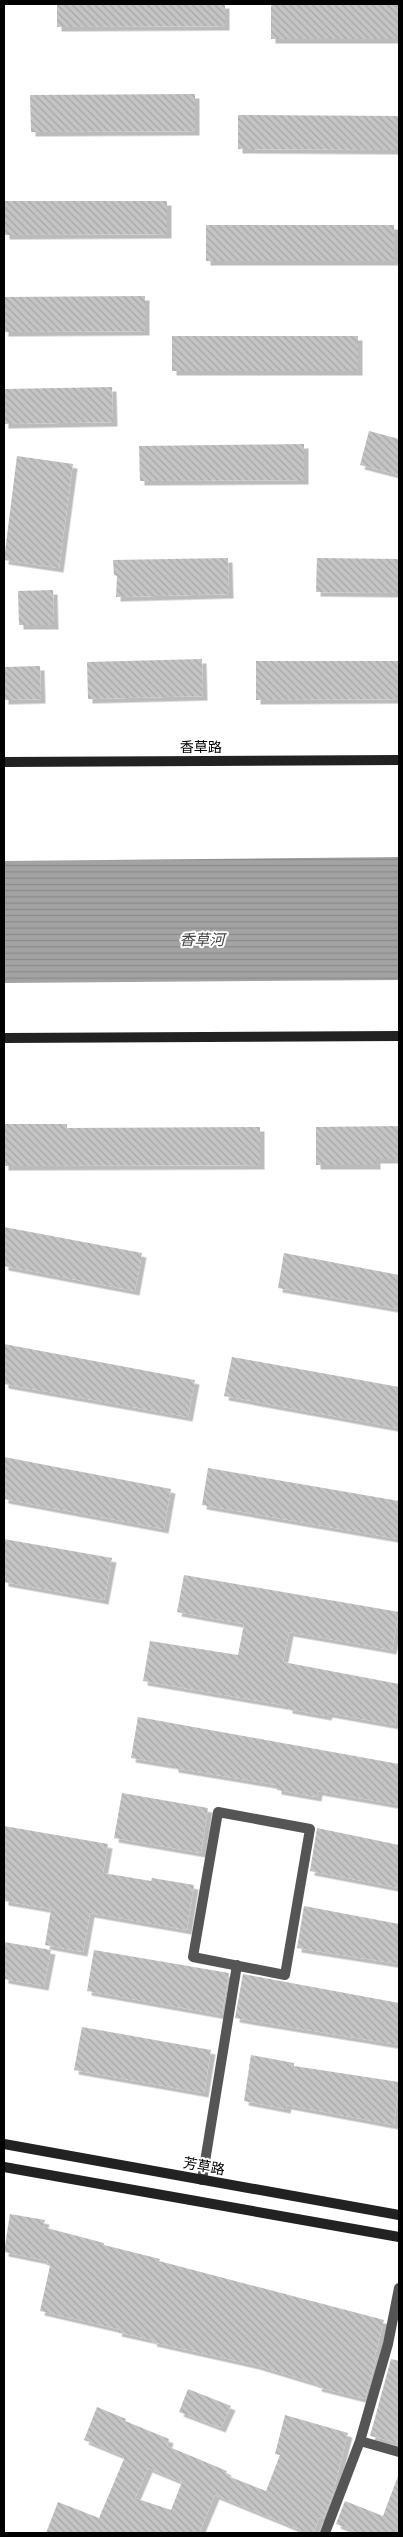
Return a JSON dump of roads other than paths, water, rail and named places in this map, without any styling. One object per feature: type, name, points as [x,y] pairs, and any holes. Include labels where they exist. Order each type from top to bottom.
[{"type":"street","name":"香草路","points":[[4,762],[399,760]]},
{"type":"street","points":[[4,1038],[399,1036]]},
{"type":"street","points":[[218,1812],[310,1829],[286,1975],[237,1965],[193,1957],[218,1812]]},
{"type":"street","points":[[202,2180],[237,1965]]},
{"type":"street","name":"芳草路","points":[[4,2144],[399,2216]]},
{"type":"street","points":[[4,2166],[399,2237]]},
{"type":"street","points":[[325,2533],[360,2442],[388,2344],[399,2288]]},
{"type":"street","points":[[360,2442],[399,2452]]},
{"type":"water","name":"香草河","points":[[399,857],[399,980],[4,983],[4,861]]}]
